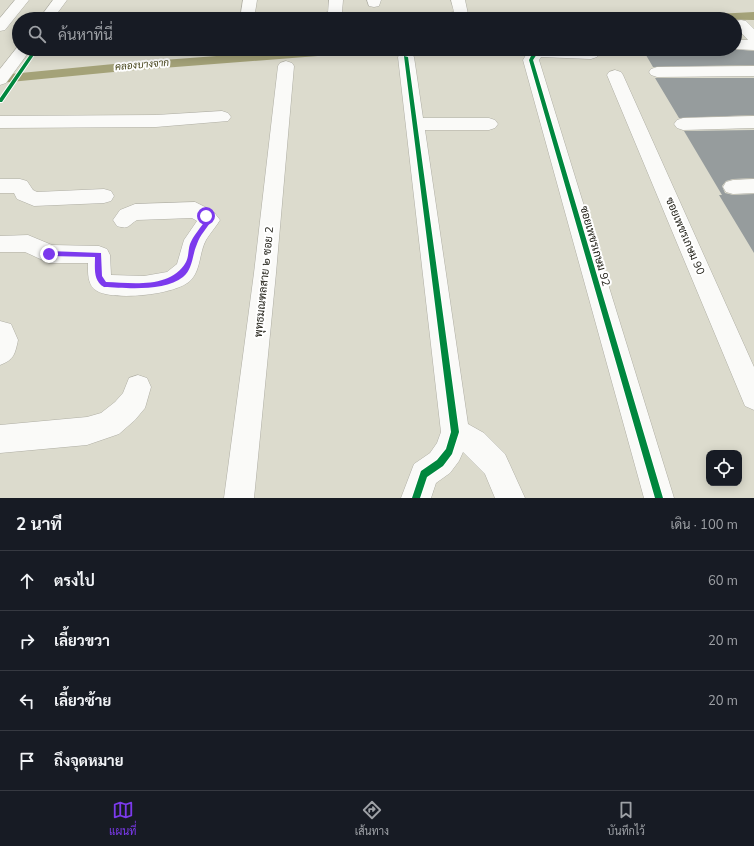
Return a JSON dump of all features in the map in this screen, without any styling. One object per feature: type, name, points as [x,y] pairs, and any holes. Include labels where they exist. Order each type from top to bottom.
[{"type":"street","points":[[12,12],[22,0]]},
{"type":"street","points":[[51,12],[60,0]]},
{"type":"street","points":[[248,12],[250,0]]},
{"type":"street","points":[[335,12],[336,0]]},
{"type":"street","points":[[458,0],[461,12]]},
{"type":"street","points":[[0,27],[12,12]]},
{"type":"street","points":[[742,25],[754,38]]},
{"type":"street","points":[[742,45],[754,45]]},
{"type":"street","points":[[0,80],[18,56]]},
{"type":"street","name":"ซอยเพชรเกษม 92","points":[[533,56],[531,60],[660,498]]},
{"type":"street","points":[[406,57],[455,432],[449,451],[440,463],[424,474],[416,498]]},
{"type":"street","name":"พุทธมณฑลสาย ๒ ซอย 2","points":[[239,498],[265,273],[286,66]]},
{"type":"street","points":[[657,72],[754,71]]},
{"type":"street","name":"ซอยเพชรเกษม 90","points":[[616,75],[754,397]]},
{"type":"street","points":[[0,122],[156,121],[222,117]]},
{"type":"street","points":[[682,124],[754,122]]},
{"type":"street","points":[[414,124],[489,124]]},
{"type":"street","points":[[0,186],[20,186],[24,194],[34,199],[104,196]]},
{"type":"street","points":[[733,187],[754,186]]},
{"type":"street","points":[[0,244],[28,244],[49,254],[99,255],[99,277],[104,284],[141,286],[169,281],[181,275],[190,261],[194,244],[209,220],[206,216],[195,210],[135,212],[128,215],[124,220]]},
{"type":"street","points":[[0,332],[2,332],[6,340],[3,351],[0,354]]},
{"type":"street","points":[[0,439],[87,431],[109,424],[126,411],[135,399],[138,387]]},
{"type":"street","points":[[455,432],[474,443],[495,464],[510,498]]},
{"type":"building","points":[[742,50],[754,51],[754,65],[653,67],[647,56],[742,56]]},
{"type":"building","points":[[655,78],[754,78],[754,115],[679,118]]},
{"type":"building","points":[[754,130],[754,178],[733,179],[726,181],[722,186],[725,193],[733,195],[754,194],[754,253],[719,195],[722,195],[684,131]]},
{"type":"waterway","name":"คลองบางจาก","points":[[742,17],[754,16]]},
{"type":"waterway","name":"คลองบางจาก","points":[[0,79],[124,67],[266,56]]},
{"type":"cycle path","points":[[0,101],[31,56]]},
{"type":"cycle path","points":[[533,56],[531,60],[659,498]]},
{"type":"cycle path","points":[[406,57],[455,432],[449,451],[440,463],[424,474],[416,498]]},
{"type":"route","points":[[49,254],[99,255],[99,277],[104,284],[115,286],[141,286],[169,281],[181,275],[190,261],[194,244],[209,220],[206,216]]}]
